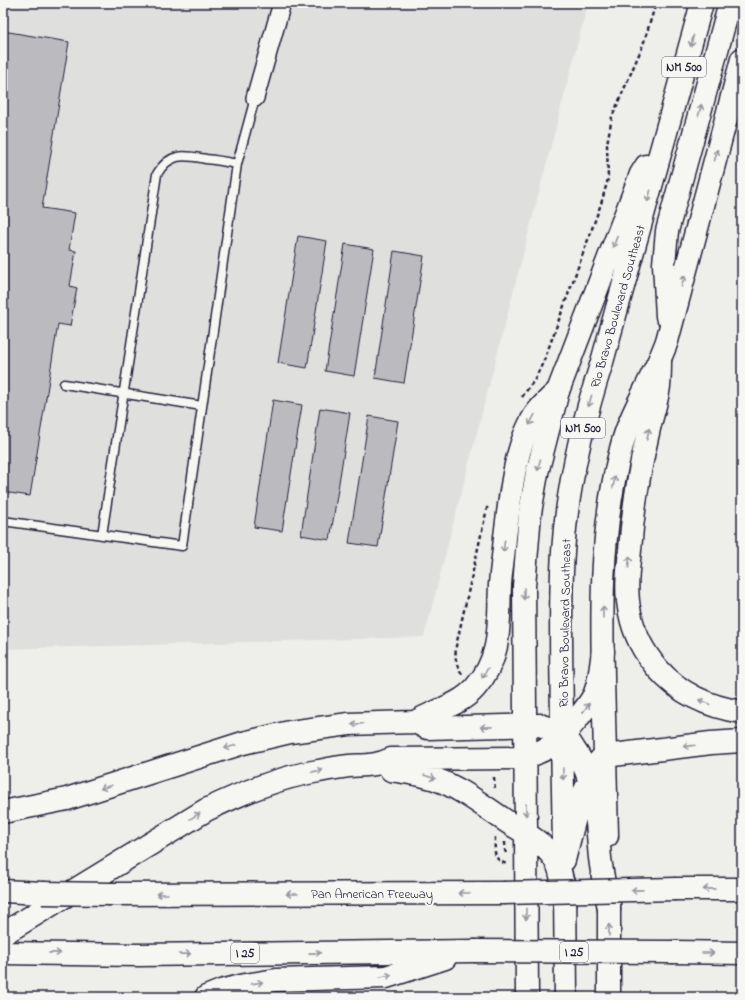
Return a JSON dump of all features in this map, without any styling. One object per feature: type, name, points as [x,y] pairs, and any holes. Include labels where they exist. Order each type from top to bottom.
[{"type":"main road","name":"Rio Bravo Boulevard Southeast","points":[[566,997],[561,585],[564,538],[572,478],[590,400],[602,362],[702,3]]},
{"type":"main road","points":[[730,3],[667,231],[664,264],[664,350],[659,387],[640,470],[627,577],[630,612],[637,634],[651,660],[673,684],[685,693],[713,706],[742,712]]},
{"type":"main road","name":"NM 500","points":[[608,997],[609,909],[603,587],[605,554],[613,485],[621,448],[631,418],[664,350],[742,59]]},
{"type":"main road","points":[[527,997],[524,586],[526,547],[530,513],[537,472],[558,391],[641,174],[667,131]]},
{"type":"main road","points":[[3,812],[67,799],[273,735],[349,724],[415,722],[451,706],[466,696],[475,689],[488,670],[497,646],[499,633],[500,584],[508,513],[515,469],[525,434],[535,414],[558,391]]},
{"type":"main road","points":[[3,934],[206,810],[232,797],[288,778],[348,766],[378,764],[391,759],[525,758],[554,744],[584,711],[595,694],[600,676],[603,651]]},
{"type":"main road","points":[[415,722],[427,728],[540,725],[555,730],[562,735],[579,755],[586,769],[594,794],[598,820],[602,878],[609,909]]},
{"type":"main road","points":[[564,860],[578,806],[600,760],[605,756],[710,743],[742,741]]},
{"type":"main road","points":[[378,764],[391,770],[422,775],[450,786],[526,833],[543,846],[556,863],[560,874],[565,905]]},
{"type":"main road","name":"Pan American Freeway","points":[[3,891],[110,894],[503,893],[742,889]]},
{"type":"main road","points":[[206,997],[221,991],[245,985],[276,980],[386,977],[470,951]]},
{"type":"main road","name":"I 25","points":[[9,953],[139,955],[470,951],[742,953]]},
{"type":"street","points":[[255,98],[282,3]]},
{"type":"lane","points":[[3,521],[182,546],[237,164],[255,98]]},
{"type":"lane","points":[[102,535],[157,174],[166,162],[178,156],[191,156],[237,164]]},
{"type":"lane","points":[[64,384],[202,406]]},
{"type":"path","points":[[521,398],[535,379],[545,358],[601,204],[608,179],[607,144],[612,117],[643,45],[656,3]]},
{"type":"path","points":[[465,677],[456,664],[456,646],[489,499]]},
{"type":"path","points":[[494,776],[495,792]]},
{"type":"path","points":[[495,835],[495,857],[499,862],[509,864]]},
{"type":"shaded area","points":[[3,3],[588,3],[424,637],[3,649]]},
{"type":"building","points":[[3,31],[69,42],[42,208],[75,213],[69,250],[76,251],[70,286],[77,288],[70,326],[58,324],[30,496],[3,492]]},
{"type":"building","points":[[298,236],[327,241],[307,368],[278,363]]},
{"type":"building","points":[[345,244],[374,249],[354,376],[325,371]]},
{"type":"building","points":[[394,251],[424,256],[404,383],[375,378]]},
{"type":"building","points":[[273,400],[302,405],[282,531],[254,527]]},
{"type":"building","points":[[320,408],[350,413],[330,540],[301,535]]},
{"type":"building","points":[[369,416],[398,421],[378,547],[349,543]]}]
